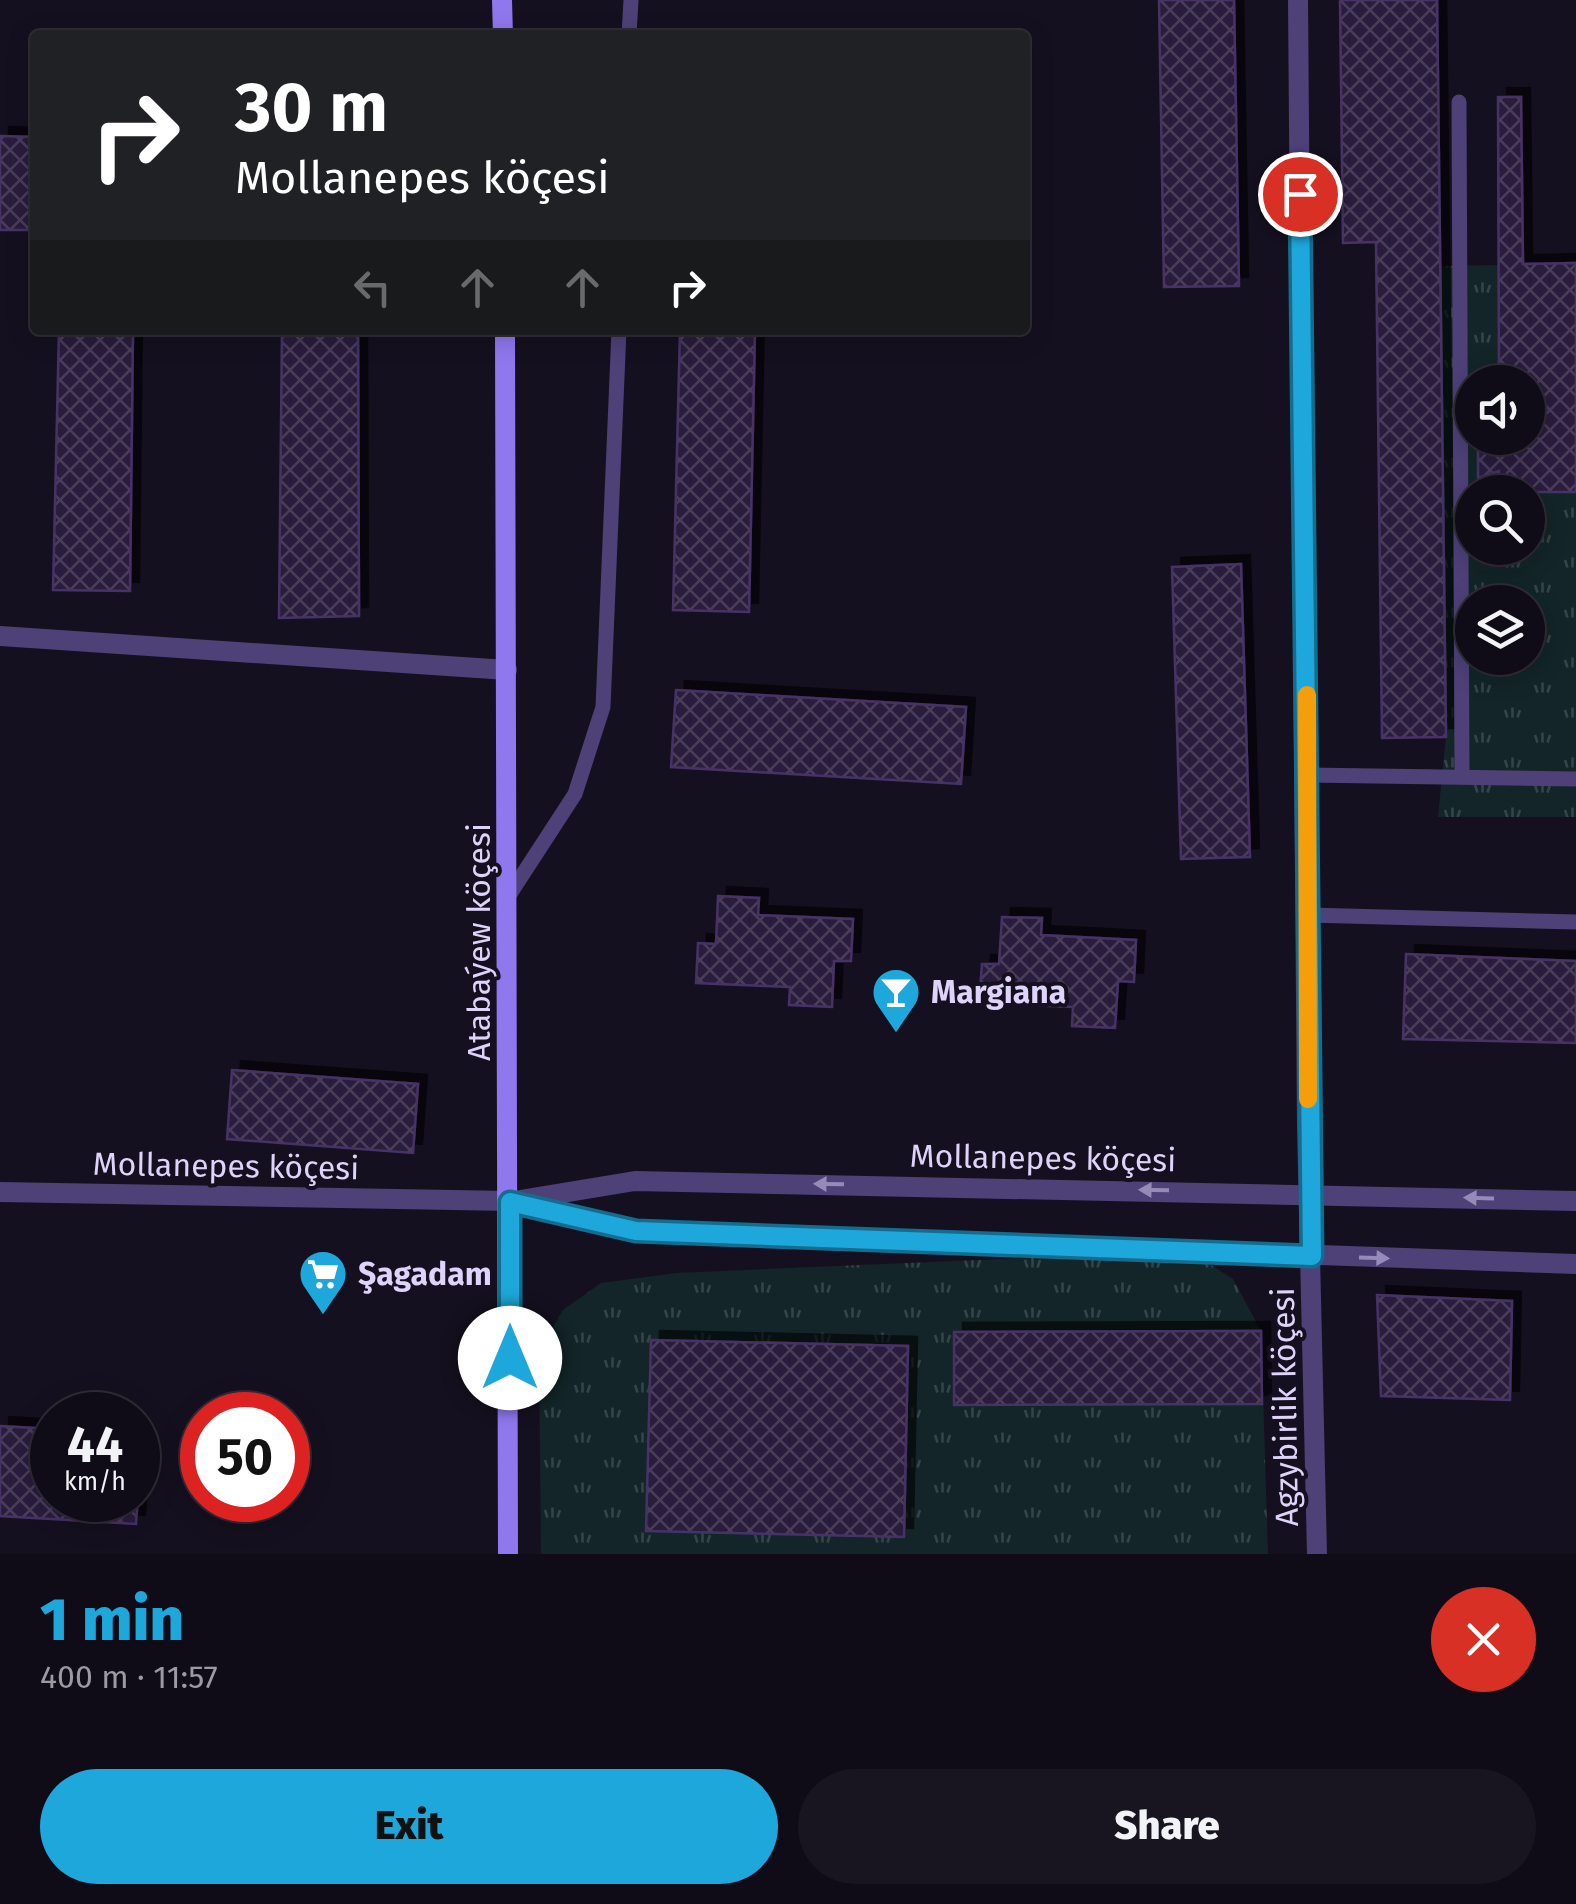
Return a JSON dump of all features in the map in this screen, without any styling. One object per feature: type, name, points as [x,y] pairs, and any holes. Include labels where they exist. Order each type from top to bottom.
[{"type":"main road","points":[[502,0],[503,30]]},
{"type":"main road","name":"Atabaýew köçesi","points":[[505,335],[508,1554]]},
{"type":"street","name":"Agzybirlik köçesi","points":[[1298,0],[1317,1554]]},
{"type":"street","points":[[0,636],[507,670]]},
{"type":"street","name":"Mollanepes köçesi","points":[[0,1192],[510,1202],[635,1181],[1576,1201]]},
{"type":"street","name":"Mollanepes köçesi","points":[[510,1202],[636,1231],[1576,1264]]},
{"type":"lane","points":[[629,30],[630,0]]},
{"type":"lane","points":[[1460,102],[1462,778]]},
{"type":"lane","points":[[508,898],[575,794],[603,707],[619,335]]},
{"type":"lane","points":[[1308,775],[1576,779]]},
{"type":"lane","points":[[1308,915],[1576,922]]},
{"type":"green space","points":[[1576,264],[1576,817],[1438,817],[1446,737],[1440,266]]},
{"type":"green space","points":[[1189,1251],[1233,1279],[1261,1331],[1268,1554],[541,1554],[539,1351],[563,1310],[601,1283],[677,1273]]},
{"type":"building","points":[[1159,0],[1234,0],[1239,286],[1164,287]]},
{"type":"building","points":[[1340,0],[1437,0],[1446,737],[1382,738],[1376,242],[1343,243]]},
{"type":"building","points":[[1498,97],[1521,97],[1523,264],[1576,263],[1576,492],[1545,492],[1545,475],[1499,475],[1499,471],[1478,475],[1478,455],[1545,455],[1545,365],[1499,365]]},
{"type":"building","points":[[0,136],[30,137],[30,230],[0,230]]},
{"type":"building","points":[[59,335],[133,335],[130,591],[53,590]]},
{"type":"building","points":[[282,335],[358,335],[359,616],[279,618]]},
{"type":"building","points":[[680,335],[755,335],[749,612],[673,610]]},
{"type":"building","points":[[1241,564],[1250,857],[1181,859],[1172,567]]},
{"type":"building","points":[[676,690],[966,707],[961,784],[671,767]]},
{"type":"building","points":[[718,896],[759,898],[758,915],[853,919],[851,961],[834,961],[832,1007],[789,1005],[790,987],[696,983],[698,943],[716,944]]},
{"type":"building","points":[[1002,917],[1042,918],[1041,935],[1136,940],[1134,982],[1118,981],[1115,1028],[1072,1026],[1073,1007],[979,1003],[982,964],[999,964]]},
{"type":"building","points":[[1406,954],[1576,961],[1576,1043],[1403,1039]]},
{"type":"building","points":[[232,1070],[418,1084],[413,1153],[227,1139]]},
{"type":"building","points":[[1377,1295],[1512,1301],[1510,1400],[1381,1396]]},
{"type":"building","points":[[1261,1331],[1262,1404],[954,1405],[954,1332]]},
{"type":"building","points":[[651,1340],[908,1346],[904,1537],[646,1531]]},
{"type":"building","points":[[0,1426],[30,1428],[30,1518],[0,1516]]},
{"type":"slow traffic","points":[[1307,695],[1308,1099]]},
{"type":"place","name":"Margiana","points":[[896,1034]]},
{"type":"place","name":"Şagadam","points":[[323,1316]]},
{"type":"route","points":[[510,1358],[510,1202],[636,1231],[1312,1256],[1300,194]]}]
